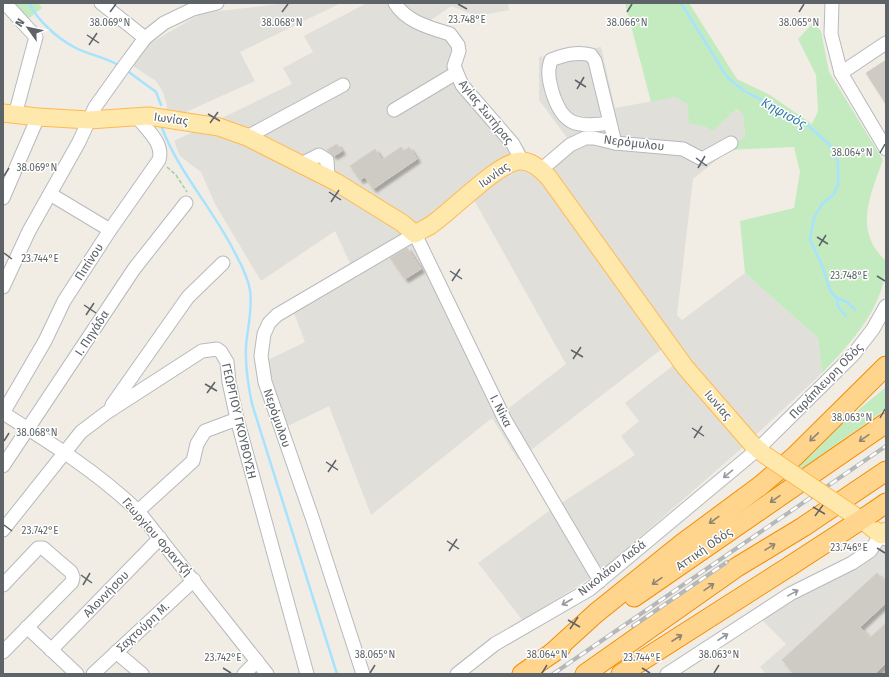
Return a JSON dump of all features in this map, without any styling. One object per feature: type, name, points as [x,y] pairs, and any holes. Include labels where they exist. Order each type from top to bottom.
[{"type":"highway","points":[[871,379],[886,360]]},
{"type":"highway","points":[[551,654],[596,613],[683,543],[760,486],[825,427],[871,379],[886,366]]},
{"type":"highway","name":"Αττική Οδός","points":[[522,674],[886,423]]},
{"type":"highway","points":[[585,674],[738,567],[803,527],[886,471]]},
{"type":"highway","points":[[803,527],[853,506],[886,486]]},
{"type":"highway","points":[[621,674],[886,503]]},
{"type":"main road","name":"Ιωνίας","points":[[9,114],[89,120],[143,116],[168,118],[220,127],[247,137],[328,178],[402,223],[415,234],[431,225],[501,168],[522,160],[542,169],[685,367],[761,452],[884,535]]},
{"type":"street","points":[[5,3],[36,37],[9,114]]},
{"type":"street","points":[[101,3],[145,38]]},
{"type":"street","points":[[3,287],[30,231],[80,142],[95,107],[122,68],[145,38],[170,21],[193,9],[217,3]]},
{"type":"street","name":"Αγίας Σωτήρας","points":[[395,3],[403,13],[410,18],[450,34],[455,39],[458,51],[454,66],[456,74],[462,85],[513,144],[522,160]]},
{"type":"street","points":[[832,3],[831,34],[841,73],[881,127],[886,149]]},
{"type":"street","points":[[841,73],[886,43]]},
{"type":"street","points":[[610,123],[578,125],[562,115],[556,106],[548,77],[551,60],[582,52],[591,55],[596,61],[615,143]]},
{"type":"street","points":[[394,110],[456,74]]},
{"type":"street","points":[[247,137],[343,85]]},
{"type":"street","points":[[143,116],[160,148],[161,154],[159,160]]},
{"type":"street","points":[[3,198],[38,117]]},
{"type":"street","name":"Νερόμυλου","points":[[542,169],[570,145],[585,138],[594,138],[615,143],[683,149],[700,158],[704,158],[730,143]]},
{"type":"street","name":"Πιπίνου","points":[[3,413],[45,341],[64,301],[110,230],[159,160]]},
{"type":"street","points":[[50,194],[110,230]]},
{"type":"street","name":"Ι. Πηγάδα","points":[[3,466],[134,269],[186,203]]},
{"type":"street","name":"Νερόμυλου","points":[[363,674],[313,520],[274,412],[265,382],[261,356],[264,334],[269,323],[277,315],[415,234]]},
{"type":"street","name":"Ι. Νίκα","points":[[415,234],[505,420],[600,581]]},
{"type":"street","points":[[106,413],[188,297],[223,263]]},
{"type":"street","name":"Παράπλευρη Οδός","points":[[761,452],[853,355],[873,330],[886,306]]},
{"type":"street","name":"ΓΕΩΡΓΙΟΥ ΓΚΟΥΒΟΥΣΗ","points":[[3,530],[81,432],[106,413],[202,351],[212,349],[221,352],[227,362],[229,382],[237,419],[307,674]]},
{"type":"street","name":"Γεωργίου Φραντζή","points":[[3,413],[65,452],[123,497],[138,511],[267,674]]},
{"type":"street","points":[[138,511],[193,461],[197,444],[206,431],[237,419]]},
{"type":"street","name":"Νικολάου Λαδά","points":[[458,674],[501,641],[590,589],[761,452]]},
{"type":"street","points":[[667,674],[760,613],[864,555],[870,551],[884,535]]},
{"type":"street","name":"Αλοννήσου","points":[[51,650],[160,538]]},
{"type":"street","points":[[3,585],[38,548],[42,548],[71,572],[73,577],[72,582],[3,652]]},
{"type":"street","name":"Σαχτούρη Μ.","points":[[93,674],[194,580]]},
{"type":"street","points":[[27,627],[77,674]]},
{"type":"street","points":[[116,652],[142,674]]},
{"type":"street","points":[[244,674],[257,661]]},
{"type":"path","points":[[159,160],[176,175],[184,186],[188,195],[186,203]]},
{"type":"shaded area","points":[[288,3],[341,3],[240,52],[255,81],[166,121],[167,105],[163,92],[156,81],[133,66],[149,44],[202,13]]},
{"type":"shaded area","points":[[367,3],[508,3],[509,10],[477,16],[451,6],[420,28],[454,40],[452,63],[525,149],[529,159],[541,166],[570,142],[539,100],[539,57],[601,47],[615,108],[675,97],[687,104],[690,123],[713,131],[735,109],[743,114],[745,137],[693,179],[677,315],[682,320],[745,273],[818,338],[822,373],[742,448],[601,571],[523,621],[478,563],[549,511],[635,455],[621,436],[639,421],[625,403],[675,364],[663,348],[518,460],[492,418],[371,515],[329,406],[284,428],[266,375],[268,360],[305,342],[289,300],[350,263],[335,231],[261,281],[215,204],[201,172],[180,156],[174,141],[292,84],[283,68],[313,52],[304,36]],"holes":[[[473,198],[566,364],[505,411],[421,234]]]},
{"type":"shaded area","points":[[886,543],[886,674],[766,674],[760,667],[786,644],[758,616],[864,562]]},
{"type":"green space","points":[[13,3],[38,3],[42,8],[27,20]]},
{"type":"green space","points":[[625,3],[689,3],[737,79],[770,95],[812,124],[818,111],[816,75],[798,39],[813,23],[821,31],[829,72],[883,160],[873,187],[867,213],[867,225],[870,238],[876,250],[886,261],[880,293],[865,323],[822,373],[818,338],[745,273],[740,221],[794,208],[800,172],[794,147],[727,150],[745,137],[743,114],[736,109],[713,131],[705,127],[689,123],[687,104],[675,97],[651,102]]},
{"type":"green space","points":[[886,387],[886,409],[700,541]]},
{"type":"building","points":[[886,60],[886,104],[866,73]]},
{"type":"building","points":[[337,144],[342,151],[334,156],[327,150]]},
{"type":"building","points":[[401,147],[404,151],[409,147],[417,159],[373,189],[365,177],[360,180],[350,166],[375,149],[382,160]]},
{"type":"building","points":[[407,248],[421,269],[405,279],[390,258]]},
{"type":"building","points":[[877,573],[886,583],[886,603],[860,627],[870,638],[886,623],[886,663],[875,674],[795,674],[782,660]]},
{"type":"waterway","points":[[29,3],[42,22],[61,39],[79,50],[109,60],[120,66]]},
{"type":"waterway","name":"Κηφισός","points":[[681,3],[727,77],[744,91],[787,112],[805,123],[829,144],[838,162],[838,184],[834,194],[822,204],[814,218],[810,240],[821,263],[831,292],[837,298],[847,302],[855,310]]},
{"type":"waterway","points":[[126,70],[156,92],[161,105]]},
{"type":"waterway","points":[[162,128],[169,145],[187,176],[227,237],[248,281],[251,304],[246,347],[246,362],[252,404],[337,674]]},
{"type":"waterway","name":"Κηφισός","points":[[837,298],[838,307],[846,316]]},
{"type":"railway","points":[[553,674],[886,446]]},
{"type":"railway","points":[[633,626],[727,562]]}]
